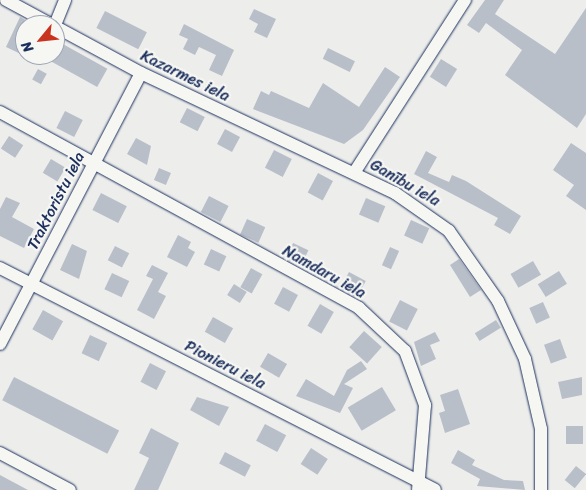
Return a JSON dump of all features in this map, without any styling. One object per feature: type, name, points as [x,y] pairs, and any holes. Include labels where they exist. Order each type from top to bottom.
[{"type":"street","name":"Kazarmes iela","points":[[6,0],[35,15]]},
{"type":"street","points":[[59,15],[65,0]]},
{"type":"street","name":"Ganību iela","points":[[465,0],[354,173],[437,220],[462,246],[498,301],[534,386],[542,437],[541,490]]},
{"type":"street","name":"Kazarmes iela","points":[[65,31],[141,73],[354,173]]},
{"type":"street","name":"Traktoristu iela","points":[[0,344],[141,73]]},
{"type":"street","name":"Namdaru iela","points":[[0,112],[92,166],[359,308],[405,351],[425,405],[420,487]]},
{"type":"street","name":"Pionieru iela","points":[[0,268],[420,487],[434,490]]},
{"type":"street","points":[[0,453],[70,490]]},
{"type":"building","points":[[485,0],[504,0],[495,14],[555,54],[586,8],[586,114],[577,128],[505,75],[522,50],[486,23],[479,33],[467,25]]},
{"type":"building","points":[[254,9],[276,19],[267,38],[254,32],[258,24],[249,19]]},
{"type":"building","points":[[105,11],[147,32],[138,49],[96,28]]},
{"type":"building","points":[[184,24],[234,50],[222,76],[209,70],[216,55],[199,47],[195,55],[183,49],[188,39],[179,35]]},
{"type":"building","points":[[15,28],[15,51],[6,47]]},
{"type":"building","points":[[65,45],[107,69],[97,87],[57,65],[65,65]]},
{"type":"building","points":[[328,48],[355,61],[350,72],[323,59]]},
{"type":"building","points":[[441,59],[457,69],[446,87],[430,77]]},
{"type":"building","points":[[385,67],[400,77],[363,130],[344,144],[253,109],[261,91],[269,95],[271,91],[309,108],[323,83],[359,107]]},
{"type":"building","points":[[38,69],[47,74],[41,84],[32,79]]},
{"type":"building","points":[[187,108],[205,117],[198,131],[180,122]]},
{"type":"building","points":[[65,111],[83,120],[74,137],[56,128]]},
{"type":"building","points":[[225,129],[240,137],[232,152],[217,144]]},
{"type":"building","points":[[9,136],[23,145],[15,158],[1,149]]},
{"type":"building","points":[[136,138],[151,146],[147,165],[127,154]]},
{"type":"building","points":[[571,143],[586,153],[586,210],[566,196],[574,185],[553,170]]},
{"type":"building","points":[[274,150],[292,159],[283,177],[265,168]]},
{"type":"building","points":[[426,151],[437,157],[428,173],[449,182],[452,175],[466,181],[521,216],[510,234],[494,225],[498,218],[414,174]]},
{"type":"building","points":[[51,159],[66,168],[57,181],[43,173]]},
{"type":"building","points":[[159,168],[171,173],[166,185],[154,180]]},
{"type":"building","points":[[318,173],[333,181],[323,200],[308,192]]},
{"type":"building","points":[[101,193],[127,206],[118,223],[92,210]]},
{"type":"building","points":[[209,196],[229,206],[220,222],[201,212]]},
{"type":"building","points":[[6,197],[20,203],[12,217],[34,229],[24,248],[0,236],[0,209]]},
{"type":"building","points":[[366,198],[385,206],[378,223],[359,215]]},
{"type":"building","points":[[247,219],[265,227],[258,243],[240,235]]},
{"type":"building","points":[[411,220],[429,228],[422,244],[404,236]]},
{"type":"building","points":[[178,235],[191,242],[188,248],[195,252],[187,267],[167,257]]},
{"type":"building","points":[[293,243],[308,250],[301,266],[286,258]]},
{"type":"building","points":[[72,244],[87,251],[79,279],[60,270]]},
{"type":"building","points":[[115,246],[129,253],[122,268],[108,260]]},
{"type":"building","points":[[390,247],[399,251],[391,269],[382,265]]},
{"type":"building","points":[[211,249],[226,256],[219,272],[204,264]]},
{"type":"building","points":[[459,259],[481,290],[470,297],[450,265]]},
{"type":"building","points":[[533,261],[541,275],[518,288],[510,274]]},
{"type":"building","points":[[152,265],[168,273],[158,292],[166,296],[154,319],[137,310],[153,279],[146,276]]},
{"type":"building","points":[[251,268],[262,274],[252,294],[240,287]]},
{"type":"building","points":[[559,271],[567,284],[546,297],[538,284]]},
{"type":"building","points":[[349,272],[366,281],[357,298],[340,289]]},
{"type":"building","points":[[112,273],[129,281],[122,297],[104,289]]},
{"type":"building","points":[[234,284],[247,292],[240,303],[227,295]]},
{"type":"building","points":[[283,287],[298,295],[289,312],[274,304]]},
{"type":"building","points":[[400,300],[418,309],[407,330],[389,321]]},
{"type":"building","points":[[543,302],[550,318],[536,324],[529,308]]},
{"type":"building","points":[[320,304],[334,312],[321,334],[308,326]]},
{"type":"building","points":[[43,310],[63,321],[52,340],[32,329]]},
{"type":"building","points":[[213,317],[233,328],[225,343],[205,332]]},
{"type":"building","points":[[496,320],[501,328],[480,341],[475,333]]},
{"type":"building","points":[[364,331],[382,347],[367,363],[349,347]]},
{"type":"building","points":[[435,332],[440,341],[430,345],[436,359],[421,366],[414,342]]},
{"type":"building","points":[[90,335],[107,343],[99,361],[82,353]]},
{"type":"building","points":[[560,339],[567,358],[551,364],[544,345]]},
{"type":"building","points":[[268,353],[287,364],[279,378],[260,367]]},
{"type":"building","points":[[361,361],[367,369],[344,384],[353,388],[340,413],[296,396],[306,379],[334,396],[347,370]]},
{"type":"building","points":[[150,363],[166,371],[157,390],[140,382]]},
{"type":"building","points":[[14,377],[119,431],[107,454],[2,400]]},
{"type":"building","points":[[582,377],[582,395],[562,399],[558,382]]},
{"type":"building","points":[[382,387],[396,410],[362,431],[348,408]]},
{"type":"building","points":[[458,389],[470,424],[445,433],[439,413],[445,411],[440,395]]},
{"type":"building","points":[[197,397],[229,407],[219,426],[190,410]]},
{"type":"building","points":[[265,424],[286,435],[277,452],[256,441]]},
{"type":"building","points":[[566,426],[583,426],[583,444],[566,444]]},
{"type":"building","points":[[151,428],[179,443],[158,490],[134,490],[149,458],[139,453]]},
{"type":"building","points":[[311,448],[328,459],[317,475],[301,464]]},
{"type":"building","points":[[458,450],[475,460],[472,465],[504,480],[523,481],[525,490],[477,486],[480,479],[451,463]]},
{"type":"building","points":[[225,452],[251,465],[245,477],[219,464]]},
{"type":"building","points":[[576,466],[586,474],[575,488],[565,480]]},
{"type":"building","points":[[0,475],[28,490],[0,490]]}]
